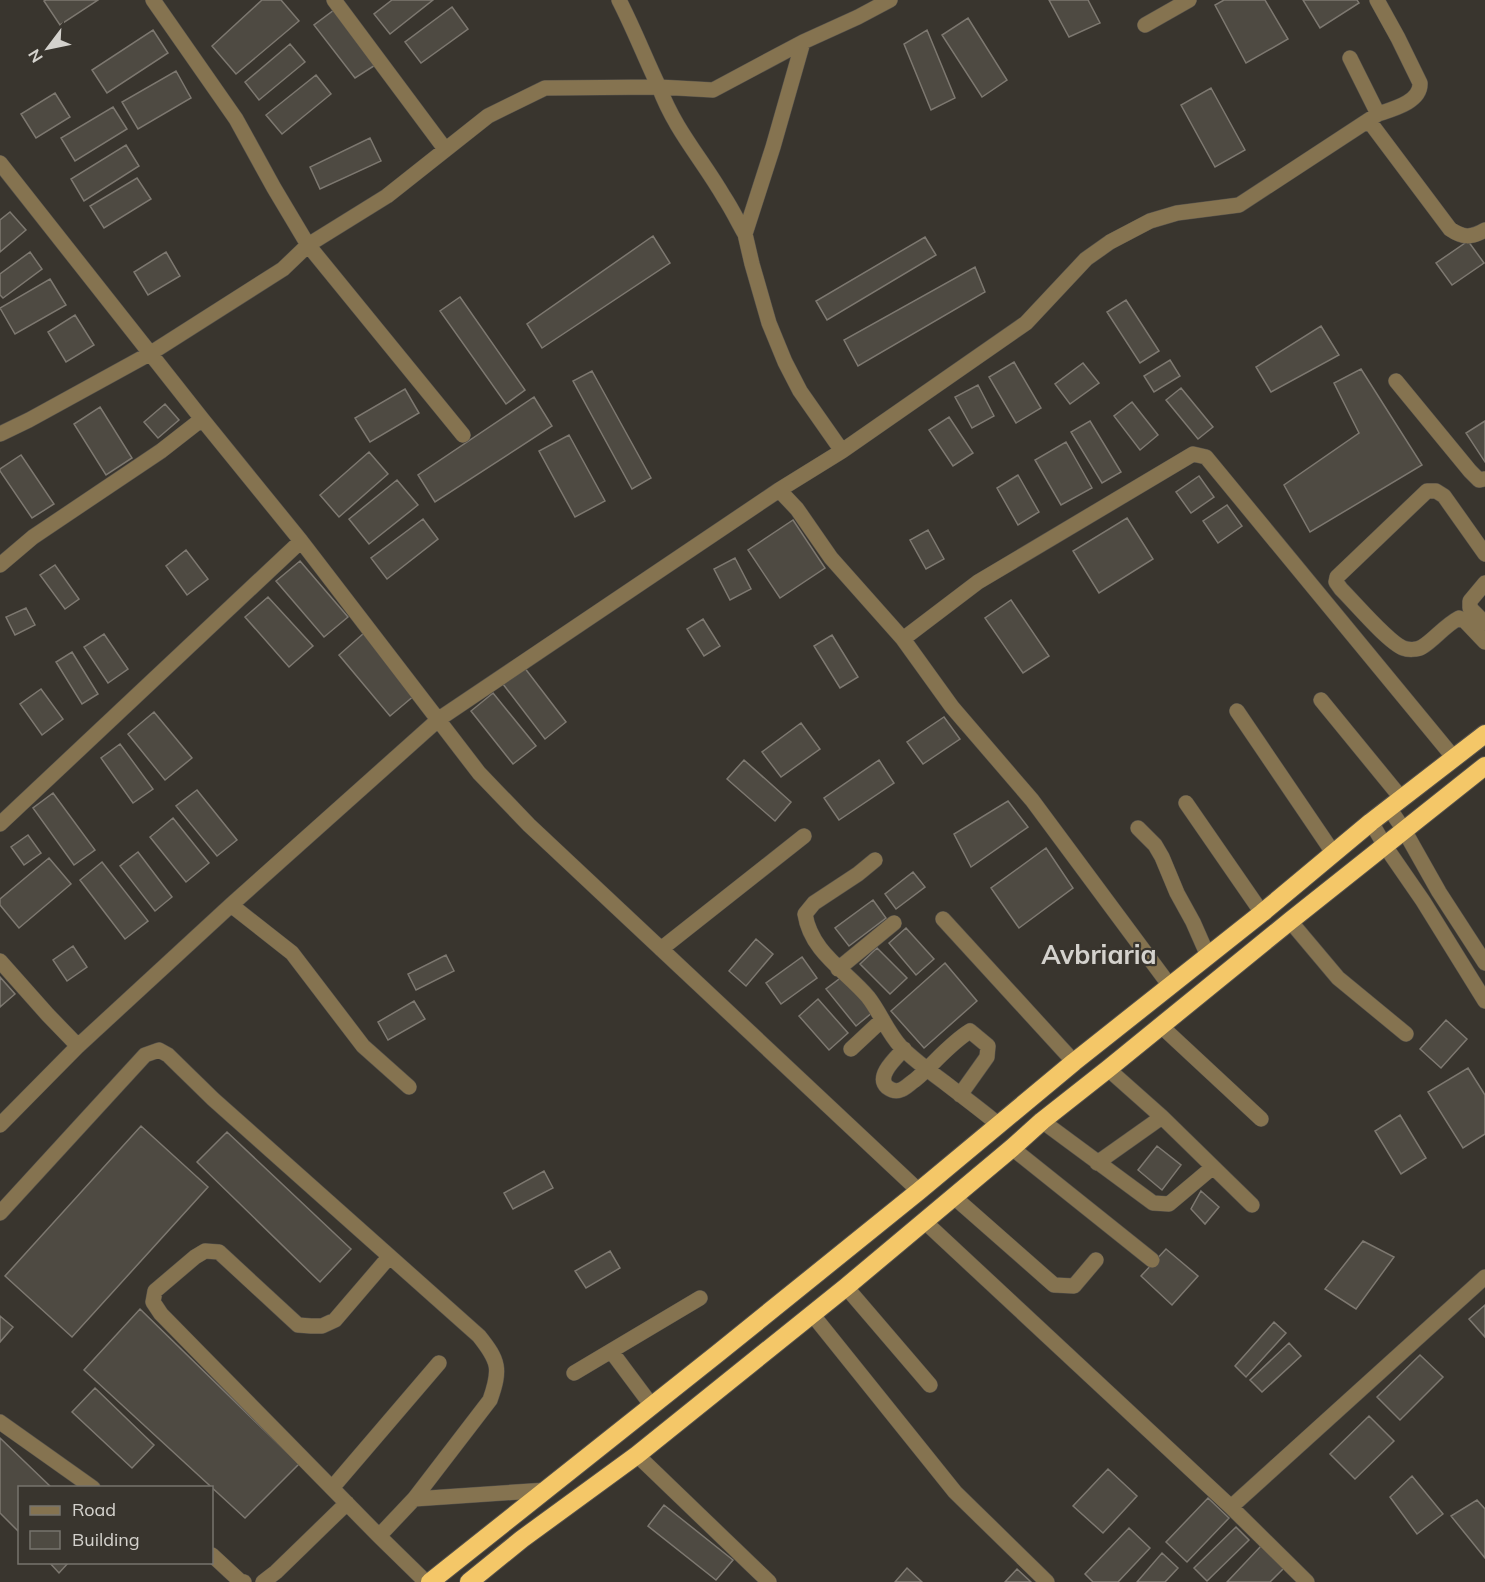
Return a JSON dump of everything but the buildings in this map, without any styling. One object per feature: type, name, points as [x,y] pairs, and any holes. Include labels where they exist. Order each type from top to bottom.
[{"type":"highway","points":[[428,1582],[652,1406],[919,1191],[1074,1062],[1262,913],[1371,822],[1485,734]]},
{"type":"highway","points":[[469,1582],[522,1539],[637,1455],[846,1287],[1042,1121],[1485,766]]},
{"type":"street","points":[[334,0],[445,149]]},
{"type":"street","points":[[619,0],[640,43],[664,102],[685,140],[724,196],[745,234],[769,323],[785,362],[800,391],[842,451]]},
{"type":"street","points":[[0,434],[151,353],[283,269],[308,245],[387,196],[488,116],[545,88],[659,87],[713,90],[803,42],[890,0]]},
{"type":"street","points":[[1144,25],[1189,0]]},
{"type":"street","points":[[0,1125],[78,1046],[439,719],[779,490],[842,451],[1026,323],[1086,259],[1110,242],[1150,221],[1177,213],[1239,205],[1374,118],[1414,98],[1421,88],[1418,76],[1377,0]]},
{"type":"street","points":[[155,1],[236,119],[308,245],[463,435]]},
{"type":"street","points":[[745,234],[803,42]]},
{"type":"street","points":[[1350,58],[1374,118],[1450,229],[1460,236],[1476,236],[1485,230]]},
{"type":"street","points":[[0,163],[202,419],[302,541],[479,773],[522,818],[919,1191]]},
{"type":"street","points":[[1396,381],[1470,471],[1479,480],[1485,479]]},
{"type":"street","points":[[0,565],[33,537],[161,451],[202,419]]},
{"type":"street","points":[[903,639],[978,582],[1193,454],[1206,457],[1454,758]]},
{"type":"street","points":[[779,490],[797,509],[831,558],[903,639],[952,707],[1032,800],[1170,986]]},
{"type":"street","points":[[1485,554],[1444,496],[1436,491],[1427,491],[1337,577],[1336,582],[1392,641],[1404,648],[1421,647],[1459,618],[1465,621],[1485,642]]},
{"type":"street","points":[[0,824],[302,541]]},
{"type":"street","points":[[1485,583],[1470,601],[1470,608],[1485,623]]},
{"type":"street","points":[[1321,700],[1395,804],[1404,830],[1439,892],[1485,963]]},
{"type":"street","points":[[1238,711],[1334,854]]},
{"type":"street","points":[[1186,803],[1262,913]]},
{"type":"street","points":[[1371,822],[1485,1001]]},
{"type":"street","points":[[1138,828],[1155,845],[1162,857],[1208,956]]},
{"type":"street","points":[[662,949],[804,836]]},
{"type":"street","points":[[875,860],[814,903],[805,914],[813,938],[828,959],[868,998],[889,1031],[904,1049],[999,1125]]},
{"type":"street","points":[[231,905],[292,953],[363,1046],[409,1087]]},
{"type":"street","points":[[943,919],[1074,1062]]},
{"type":"street","points":[[1290,921],[1338,978],[1406,1034]]},
{"type":"street","points":[[838,969],[894,923]]},
{"type":"street","points":[[0,961],[78,1046]]},
{"type":"street","points":[[851,1049],[882,1020]]},
{"type":"street","points":[[1161,1026],[1261,1119]]},
{"type":"street","points":[[904,1049],[889,1065],[883,1081],[885,1086],[892,1091],[906,1087],[928,1070],[970,1030],[988,1046],[987,1058],[960,1095]]},
{"type":"street","points":[[0,1213],[141,1059],[159,1050],[168,1055],[213,1099],[479,1336],[491,1351],[497,1365],[497,1382],[490,1400],[414,1499],[379,1536]]},
{"type":"street","points":[[1108,1069],[1162,1117],[1252,1205]]},
{"type":"street","points":[[1097,1163],[1162,1117]]},
{"type":"street","points":[[1042,1121],[1153,1203],[1169,1204],[1213,1167]]},
{"type":"street","points":[[1012,1148],[1152,1260]]},
{"type":"street","points":[[954,1197],[1054,1285],[1074,1286],[1096,1260]]},
{"type":"street","points":[[924,1221],[1231,1507],[1306,1582]]},
{"type":"street","points":[[389,1257],[335,1320],[322,1326],[298,1325],[219,1252],[205,1251],[195,1257],[155,1291],[153,1302],[161,1314],[379,1536],[428,1582]]},
{"type":"street","points":[[1231,1507],[1485,1277]]},
{"type":"street","points":[[846,1287],[930,1385]]},
{"type":"street","points":[[574,1373],[700,1298]]},
{"type":"street","points":[[812,1314],[955,1492],[1047,1582]]},
{"type":"street","points":[[611,1351],[652,1406]]},
{"type":"street","points":[[332,1488],[439,1363]]},
{"type":"street","points":[[0,1422],[90,1486]]},
{"type":"street","points":[[637,1455],[769,1582]]},
{"type":"street","points":[[414,1499],[547,1490]]},
{"type":"street","points":[[263,1582],[347,1503]]},
{"type":"street","points":[[213,1556],[240,1581],[244,1582]]},
{"type":"district","name":"Avbriaria","points":[[1099,954]]}]
